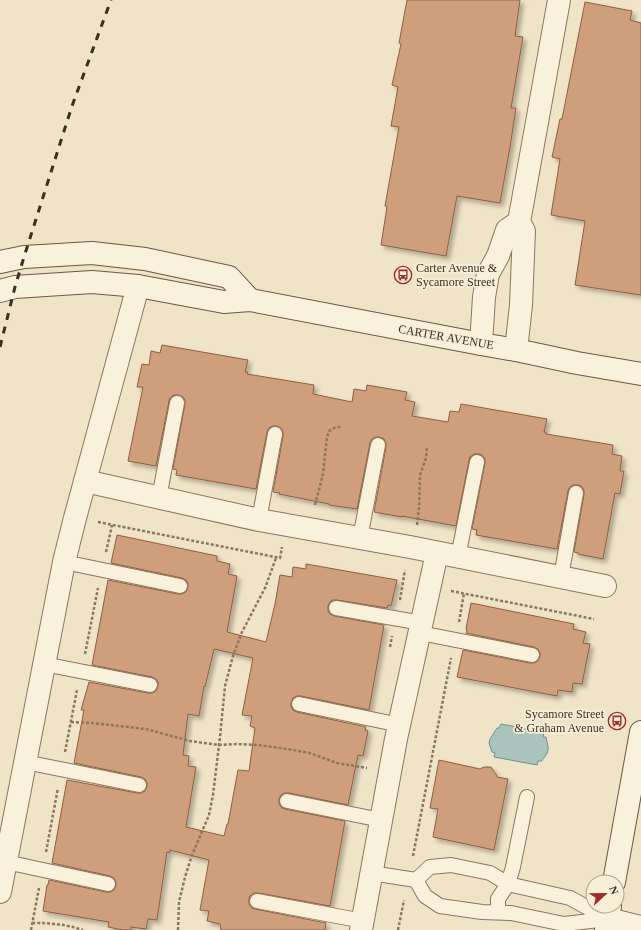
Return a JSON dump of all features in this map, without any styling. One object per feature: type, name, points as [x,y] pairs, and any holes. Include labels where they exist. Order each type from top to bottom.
[{"type":"street","points":[[516,350],[521,305],[524,231],[520,222],[559,0]]},
{"type":"street","points":[[481,344],[484,298],[488,274],[498,256],[507,230],[520,222]]},
{"type":"street","points":[[0,262],[24,257],[92,254],[145,259],[229,277],[250,300]]},
{"type":"street","name":"CARTER AVENUE","points":[[8,289],[92,282],[138,286],[224,302],[250,300],[641,374]]},
{"type":"street","points":[[0,892],[64,562],[138,286]]},
{"type":"street","points":[[85,481],[259,520],[360,538],[605,586]]},
{"type":"street","points":[[362,925],[400,725],[437,553]]},
{"type":"street","points":[[615,874],[641,732]]},
{"type":"street","points":[[608,918],[641,927]]},
{"type":"lane","points":[[159,498],[177,403]]},
{"type":"lane","points":[[259,520],[275,434]]},
{"type":"lane","points":[[360,538],[378,445]]},
{"type":"lane","points":[[458,557],[477,462]]},
{"type":"lane","points":[[561,577],[576,493]]},
{"type":"lane","points":[[64,562],[180,586]]},
{"type":"lane","points":[[336,608],[421,628],[455,640],[532,655]]},
{"type":"lane","points":[[44,664],[150,685]]},
{"type":"lane","points":[[299,704],[400,725]]},
{"type":"lane","points":[[25,762],[139,785]]},
{"type":"lane","points":[[498,912],[498,899],[508,884],[513,867],[527,797]]},
{"type":"lane","points":[[287,801],[381,820]]},
{"type":"lane","points":[[6,862],[108,884]]},
{"type":"lane","points":[[412,880],[430,867],[450,865],[490,873],[508,884],[570,898],[608,918]]},
{"type":"lane","points":[[371,873],[412,880],[425,896],[440,906],[482,912],[511,913],[564,924],[608,918]]},
{"type":"lane","points":[[257,901],[362,925]]},
{"type":"path","points":[[316,505],[323,474],[327,437],[330,430],[336,427],[342,427]]},
{"type":"path","points":[[417,525],[420,475],[426,458],[427,446]]},
{"type":"path","points":[[93,521],[276,558],[280,558],[283,547]]},
{"type":"path","points":[[31,930],[81,671],[112,525]]},
{"type":"path","points":[[178,930],[180,902],[185,877],[192,855],[209,815],[213,795],[225,686],[233,656],[242,632],[265,588],[276,558]]},
{"type":"path","points":[[430,586],[594,619]]},
{"type":"path","points":[[398,930],[412,880],[464,593]]},
{"type":"path","points":[[71,722],[146,729],[190,741],[219,745],[258,745],[281,748],[310,753],[337,763],[367,768]]},
{"type":"path","points":[[32,923],[51,923],[82,930]]},
{"type":"water","points":[[501,724],[544,732],[543,737],[546,737],[548,752],[542,761],[538,761],[537,765],[494,757],[495,753],[492,752],[489,743],[490,739]]},
{"type":"building","points":[[407,0],[520,0],[515,36],[523,37],[511,108],[516,108],[500,203],[457,196],[446,256],[381,245],[387,207],[385,206],[399,127],[391,126],[398,87],[392,85],[401,44],[399,43]]},
{"type":"building","points":[[585,2],[632,11],[630,20],[641,23],[641,295],[575,285],[585,221],[551,215],[560,159],[552,157],[560,119],[562,119]]},
{"type":"building","points":[[162,345],[248,360],[245,372],[248,372],[247,374],[314,385],[313,394],[352,402],[354,389],[366,391],[367,385],[407,392],[405,400],[415,402],[412,416],[448,422],[450,411],[459,412],[461,404],[547,419],[544,432],[546,432],[546,434],[613,445],[612,454],[622,456],[620,471],[624,471],[620,494],[615,493],[603,559],[574,552],[584,494],[584,490],[578,485],[573,485],[568,491],[557,549],[476,535],[477,530],[472,529],[485,463],[485,459],[479,454],[474,454],[469,460],[456,526],[374,512],[386,447],[384,439],[379,437],[372,439],[370,443],[357,509],[329,505],[273,492],[283,436],[283,431],[277,426],[272,426],[267,432],[256,489],[176,475],[177,470],[173,469],[185,404],[183,397],[179,395],[174,395],[169,401],[156,466],[128,461],[143,387],[137,387],[142,364],[149,365],[151,351],[160,353]]},
{"type":"building","points":[[117,535],[217,556],[217,561],[230,564],[228,574],[237,576],[227,632],[266,642],[280,575],[292,577],[293,567],[306,569],[306,564],[397,580],[391,606],[388,605],[387,608],[337,600],[330,602],[328,606],[328,611],[334,616],[384,625],[369,710],[301,696],[293,698],[291,703],[293,710],[297,712],[366,727],[365,730],[368,731],[363,756],[358,755],[348,805],[289,793],[284,793],[279,799],[279,804],[285,809],[345,821],[330,906],[259,893],[254,893],[249,899],[249,904],[252,908],[326,923],[325,930],[221,930],[220,924],[207,921],[209,911],[200,910],[209,860],[170,850],[169,853],[167,852],[157,920],[148,919],[146,929],[131,927],[131,930],[123,930],[108,927],[109,922],[43,911],[49,880],[106,892],[114,890],[116,885],[114,878],[110,876],[52,863],[67,780],[137,793],[145,791],[147,786],[145,779],[141,777],[74,763],[84,710],[81,710],[89,682],[148,693],[156,691],[158,686],[156,679],[152,677],[92,665],[108,580],[178,594],[186,592],[188,587],[186,580],[182,578],[111,563]],"holes":[[[214,649],[253,658],[242,715],[252,716],[250,726],[255,728],[249,771],[238,770],[228,824],[224,836],[186,827],[196,767],[188,766],[189,756],[183,755],[188,714],[199,716],[204,686],[205,687]]]},
{"type":"building","points":[[471,603],[574,624],[573,629],[586,632],[583,643],[590,644],[582,684],[573,683],[572,692],[558,690],[557,696],[457,677],[463,650],[530,663],[538,661],[540,656],[538,649],[534,647],[466,633]]},
{"type":"building","points":[[439,760],[480,769],[484,767],[491,767],[497,777],[508,779],[494,850],[433,837],[438,809],[430,808]]},
{"type":"railway","points":[[0,347],[15,287],[72,106],[111,0]]},
{"type":"place","name":"Carter Avenue & Sycamore Street","points":[[403,275]]},
{"type":"place","name":"Sycamore Street & Graham Avenue","points":[[617,721]]}]
